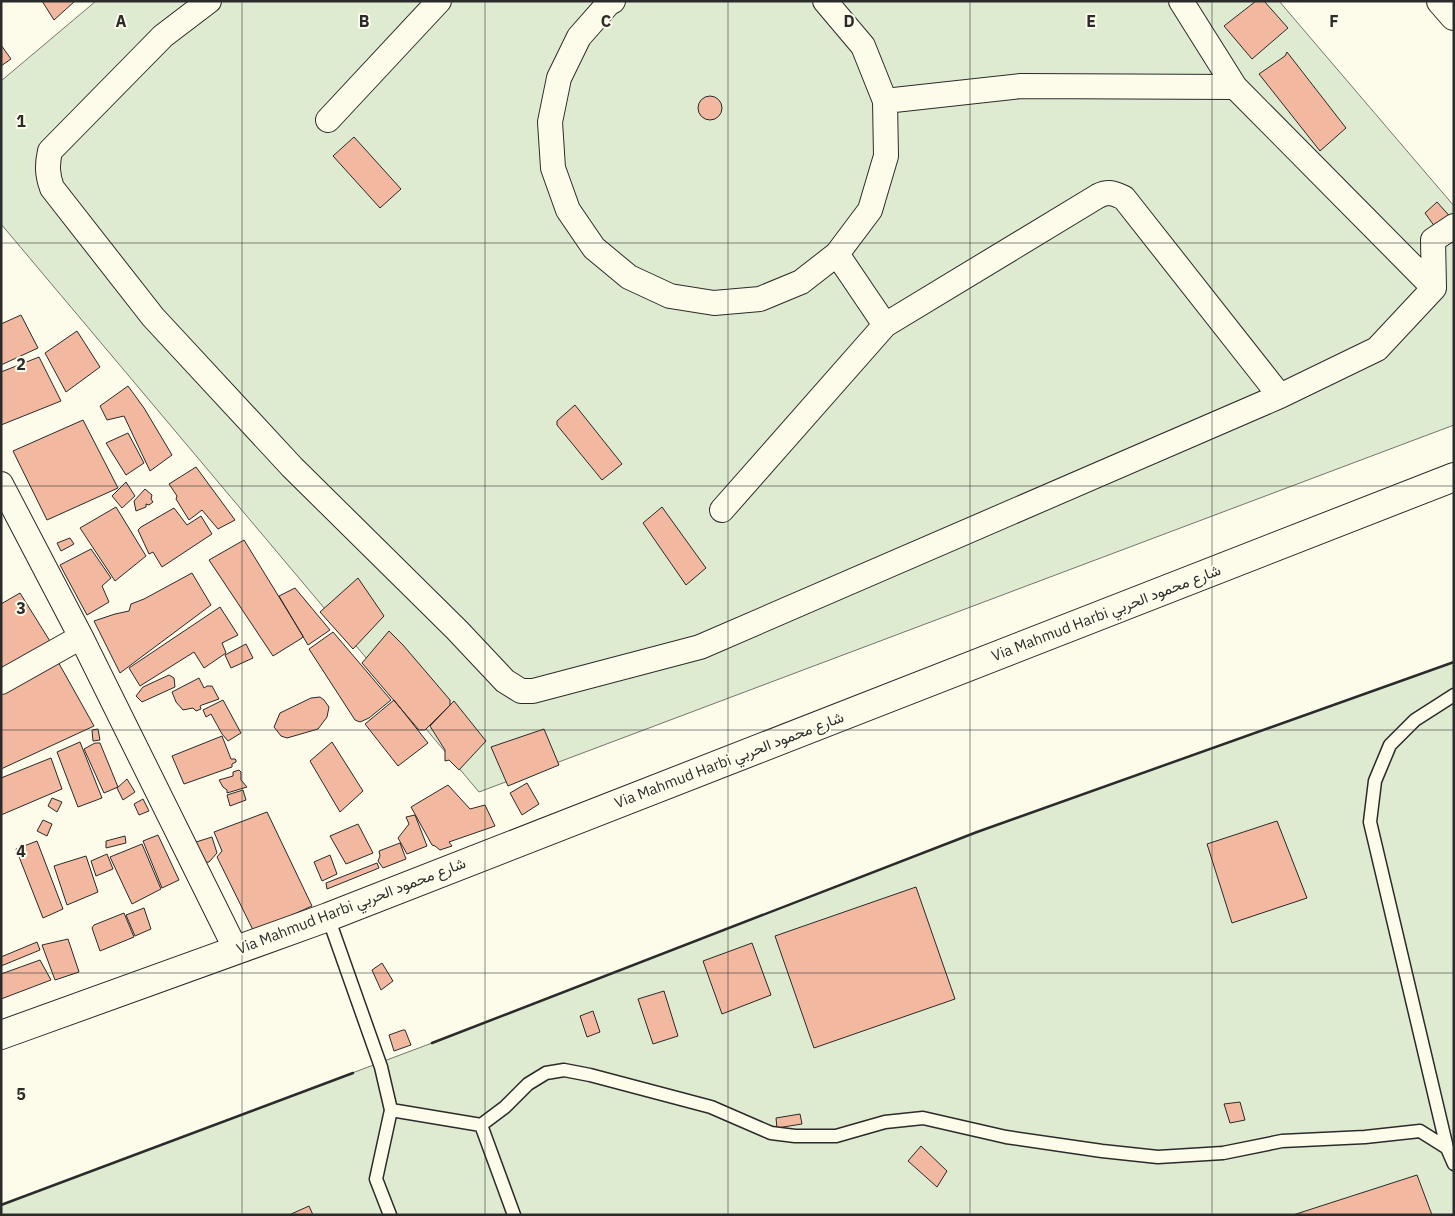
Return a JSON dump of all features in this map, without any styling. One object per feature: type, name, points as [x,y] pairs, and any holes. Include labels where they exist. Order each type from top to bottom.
[{"type":"street","points":[[209,1],[163,36],[50,151],[47,166],[48,178],[52,188],[154,317],[292,467],[457,630],[505,681],[521,691],[533,691],[700,647],[1280,396],[1377,349],[1434,288],[1433,240],[1454,226]]},
{"type":"street","points":[[328,120],[439,1]]},
{"type":"street","points":[[609,2],[579,37],[558,78],[550,122],[553,168],[568,210],[594,248],[629,277],[670,296],[714,303],[760,299],[801,282],[837,254],[870,210],[886,156],[884,101],[863,46],[825,1]]},
{"type":"street","points":[[1180,1],[1236,87],[1434,288]]},
{"type":"street","points":[[1441,1],[1454,16]]},
{"type":"street","points":[[884,101],[1021,86],[1236,87]]},
{"type":"street","points":[[722,510],[885,325],[1106,192],[1115,193],[1124,198],[1280,396]]},
{"type":"street","points":[[837,254],[885,325]]},
{"type":"street","name":"Via Mahmud Harbi شارع محمود الحربي","points":[[1,1035],[328,917],[1454,477]]},
{"type":"street","points":[[4,498],[81,637],[236,950]]},
{"type":"street","points":[[1,682],[81,637]]},
{"type":"lane","points":[[1454,695],[1415,720],[1390,745],[1375,781],[1370,822],[1447,1148],[1454,1164]]},
{"type":"lane","points":[[328,917],[381,1067],[391,1110],[376,1179],[390,1215]]},
{"type":"lane","points":[[391,1110],[481,1125],[505,1107],[528,1084],[546,1073],[564,1070],[711,1107],[772,1133],[795,1136],[836,1136],[885,1122],[924,1118],[1006,1137],[1158,1157],[1223,1153],[1282,1141],[1365,1137],[1420,1131],[1447,1148]]},
{"type":"lane","points":[[481,1125],[514,1215]]},
{"type":"green space","points":[[96,1],[1279,1],[1454,206],[1454,425],[479,792],[1,224],[1,81]]},
{"type":"green space","points":[[1454,662],[1454,1215],[1,1215],[1,1205],[432,1043],[977,832]]},
{"type":"building","points":[[42,1],[75,1],[54,20]]},
{"type":"building","points":[[1256,1],[1264,1],[1288,28],[1252,59],[1224,26]]},
{"type":"building","points":[[1,45],[11,59],[1,66]]},
{"type":"building","points":[[1287,52],[1346,128],[1320,151],[1259,74],[1285,56]]},
{"type":"building","points":[[710,96],[715,97],[721,103],[721,113],[715,119],[710,120],[705,119],[699,113],[698,108],[699,103],[705,97]]},
{"type":"building","points":[[354,137],[401,189],[380,208],[333,156]]},
{"type":"building","points":[[1437,202],[1454,221],[1440,234],[1425,213]]},
{"type":"building","points":[[21,315],[38,348],[1,365],[1,324]]},
{"type":"building","points":[[77,331],[100,367],[66,392],[45,353]]},
{"type":"building","points":[[39,357],[61,401],[1,425],[1,372]]},
{"type":"building","points":[[128,386],[144,408],[172,455],[150,471],[124,416],[107,420],[100,406]]},
{"type":"building","points":[[575,405],[622,464],[602,480],[557,425],[557,421]]},
{"type":"building","points":[[83,420],[118,488],[47,520],[13,451]]},
{"type":"building","points":[[128,433],[144,463],[126,475],[106,443]]},
{"type":"building","points":[[196,467],[235,520],[218,529],[202,510],[189,520],[169,484]]},
{"type":"building","points":[[126,482],[135,496],[122,508],[112,496]]},
{"type":"building","points":[[145,489],[152,495],[151,499],[153,502],[149,505],[146,504],[146,507],[136,511],[134,501]]},
{"type":"building","points":[[116,507],[146,556],[115,581],[80,528]]},
{"type":"building","points":[[662,507],[706,568],[686,585],[643,523]]},
{"type":"building","points":[[174,508],[187,525],[201,516],[212,534],[162,567],[153,552],[149,554],[138,530]]},
{"type":"building","points":[[70,538],[74,544],[61,551],[57,543]]},
{"type":"building","points":[[244,540],[303,636],[273,656],[209,560]]},
{"type":"building","points":[[91,549],[111,578],[102,586],[109,602],[87,615],[60,565]]},
{"type":"building","points":[[192,573],[211,605],[120,673],[94,621],[129,611],[131,604]]},
{"type":"building","points":[[358,578],[384,616],[353,649],[320,612]]},
{"type":"building","points":[[295,588],[330,630],[308,645],[279,596]]},
{"type":"building","points":[[20,593],[53,646],[1,672],[1,604]]},
{"type":"building","points":[[220,607],[238,635],[222,643],[226,653],[204,668],[194,652],[140,686],[129,668]]},
{"type":"building","points":[[389,631],[450,700],[450,705],[425,730],[419,730],[362,663]]},
{"type":"building","points":[[333,632],[391,700],[369,718],[360,722],[355,720],[309,649]]},
{"type":"building","points":[[246,644],[253,658],[231,668],[225,655]]},
{"type":"building","points":[[57,660],[94,726],[1,769],[1,692]]},
{"type":"building","points":[[169,675],[174,678],[175,687],[142,702],[136,696],[143,687]]},
{"type":"building","points":[[199,678],[204,688],[212,686],[219,699],[200,706],[201,709],[196,711],[193,708],[183,710],[176,702],[172,692]]},
{"type":"building","points":[[320,697],[329,707],[327,717],[318,729],[287,738],[281,736],[274,727],[280,713],[311,698]]},
{"type":"building","points":[[223,700],[241,733],[228,741],[211,714],[206,717],[203,710]]},
{"type":"building","points":[[394,700],[428,743],[398,766],[365,724]]},
{"type":"building","points":[[454,701],[486,741],[459,770],[449,760],[445,761],[445,750],[430,726]]},
{"type":"building","points":[[98,729],[100,740],[93,741],[92,730]]},
{"type":"building","points":[[544,729],[559,765],[508,786],[491,747]]},
{"type":"building","points":[[222,736],[231,759],[235,759],[236,762],[232,764],[232,767],[184,784],[172,756]]},
{"type":"building","points":[[80,742],[102,798],[78,807],[57,752]]},
{"type":"building","points":[[332,742],[363,791],[340,812],[310,761]]},
{"type":"building","points":[[95,743],[100,743],[118,787],[104,793],[84,749]]},
{"type":"building","points":[[51,758],[62,789],[1,815],[1,778]]},
{"type":"building","points":[[239,770],[241,772],[241,780],[247,787],[227,793],[227,790],[219,780],[233,776],[233,772]]},
{"type":"building","points":[[127,779],[135,792],[123,800],[117,788]]},
{"type":"building","points":[[527,783],[539,804],[522,815],[510,793]]},
{"type":"building","points":[[448,785],[470,809],[485,805],[495,826],[449,842],[452,846],[440,850],[432,845],[411,807]]},
{"type":"building","points":[[243,790],[246,800],[230,806],[227,795]]},
{"type":"building","points":[[52,798],[62,802],[57,812],[48,806]]},
{"type":"building","points":[[143,799],[149,811],[139,815],[134,804]]},
{"type":"building","points":[[267,812],[312,906],[254,932],[217,857],[222,851],[214,832]]},
{"type":"building","points":[[415,815],[427,846],[407,854],[398,838],[409,824],[406,817]]},
{"type":"building","points":[[43,820],[52,824],[47,836],[37,831]]},
{"type":"building","points":[[1277,821],[1307,898],[1232,923],[1207,844]]},
{"type":"building","points":[[358,824],[373,853],[346,864],[330,836]]},
{"type":"building","points":[[158,835],[179,880],[162,888],[143,841]]},
{"type":"building","points":[[125,836],[126,843],[106,848],[106,841]]},
{"type":"building","points":[[212,837],[217,853],[209,862],[202,863],[196,842]]},
{"type":"building","points":[[37,841],[63,909],[43,918],[16,849]]},
{"type":"building","points":[[400,843],[406,859],[383,868],[378,861],[379,851]]},
{"type":"building","points":[[142,844],[161,889],[132,904],[110,857]]},
{"type":"building","points":[[107,854],[113,869],[96,876],[91,861]]},
{"type":"building","points":[[330,855],[337,874],[322,881],[314,862]]},
{"type":"building","points":[[86,856],[98,892],[67,905],[54,866]]},
{"type":"building","points":[[377,863],[379,868],[327,889],[326,883]]},
{"type":"building","points":[[916,887],[955,999],[814,1048],[775,936]]},
{"type":"building","points":[[144,908],[151,929],[135,936],[126,915]]},
{"type":"building","points":[[124,913],[134,937],[100,951],[92,928],[94,925]]},
{"type":"building","points":[[68,939],[79,972],[55,980],[42,945]]},
{"type":"building","points":[[37,942],[40,950],[1,966],[1,957]]},
{"type":"building","points":[[752,943],[771,995],[722,1014],[703,961]]},
{"type":"building","points":[[40,960],[51,980],[1,999],[1,974]]},
{"type":"building","points":[[382,963],[393,981],[381,990],[372,970]]},
{"type":"building","points":[[664,991],[678,1036],[653,1044],[638,999]]},
{"type":"building","points":[[593,1011],[600,1032],[587,1037],[580,1016]]},
{"type":"building","points":[[405,1030],[411,1045],[394,1051],[389,1035]]},
{"type":"building","points":[[1240,1102],[1245,1120],[1230,1123],[1224,1104]]},
{"type":"building","points":[[800,1114],[802,1124],[777,1128],[776,1118]]},
{"type":"building","points":[[921,1146],[947,1171],[937,1187],[908,1161]]},
{"type":"building","points":[[1417,1175],[1432,1215],[1293,1215]]},
{"type":"building","points":[[309,1206],[313,1215],[289,1215]]},
{"type":"wall","points":[[432,1043],[977,832],[1454,662]]},
{"type":"wall","points":[[1,1205],[353,1073]]}]
